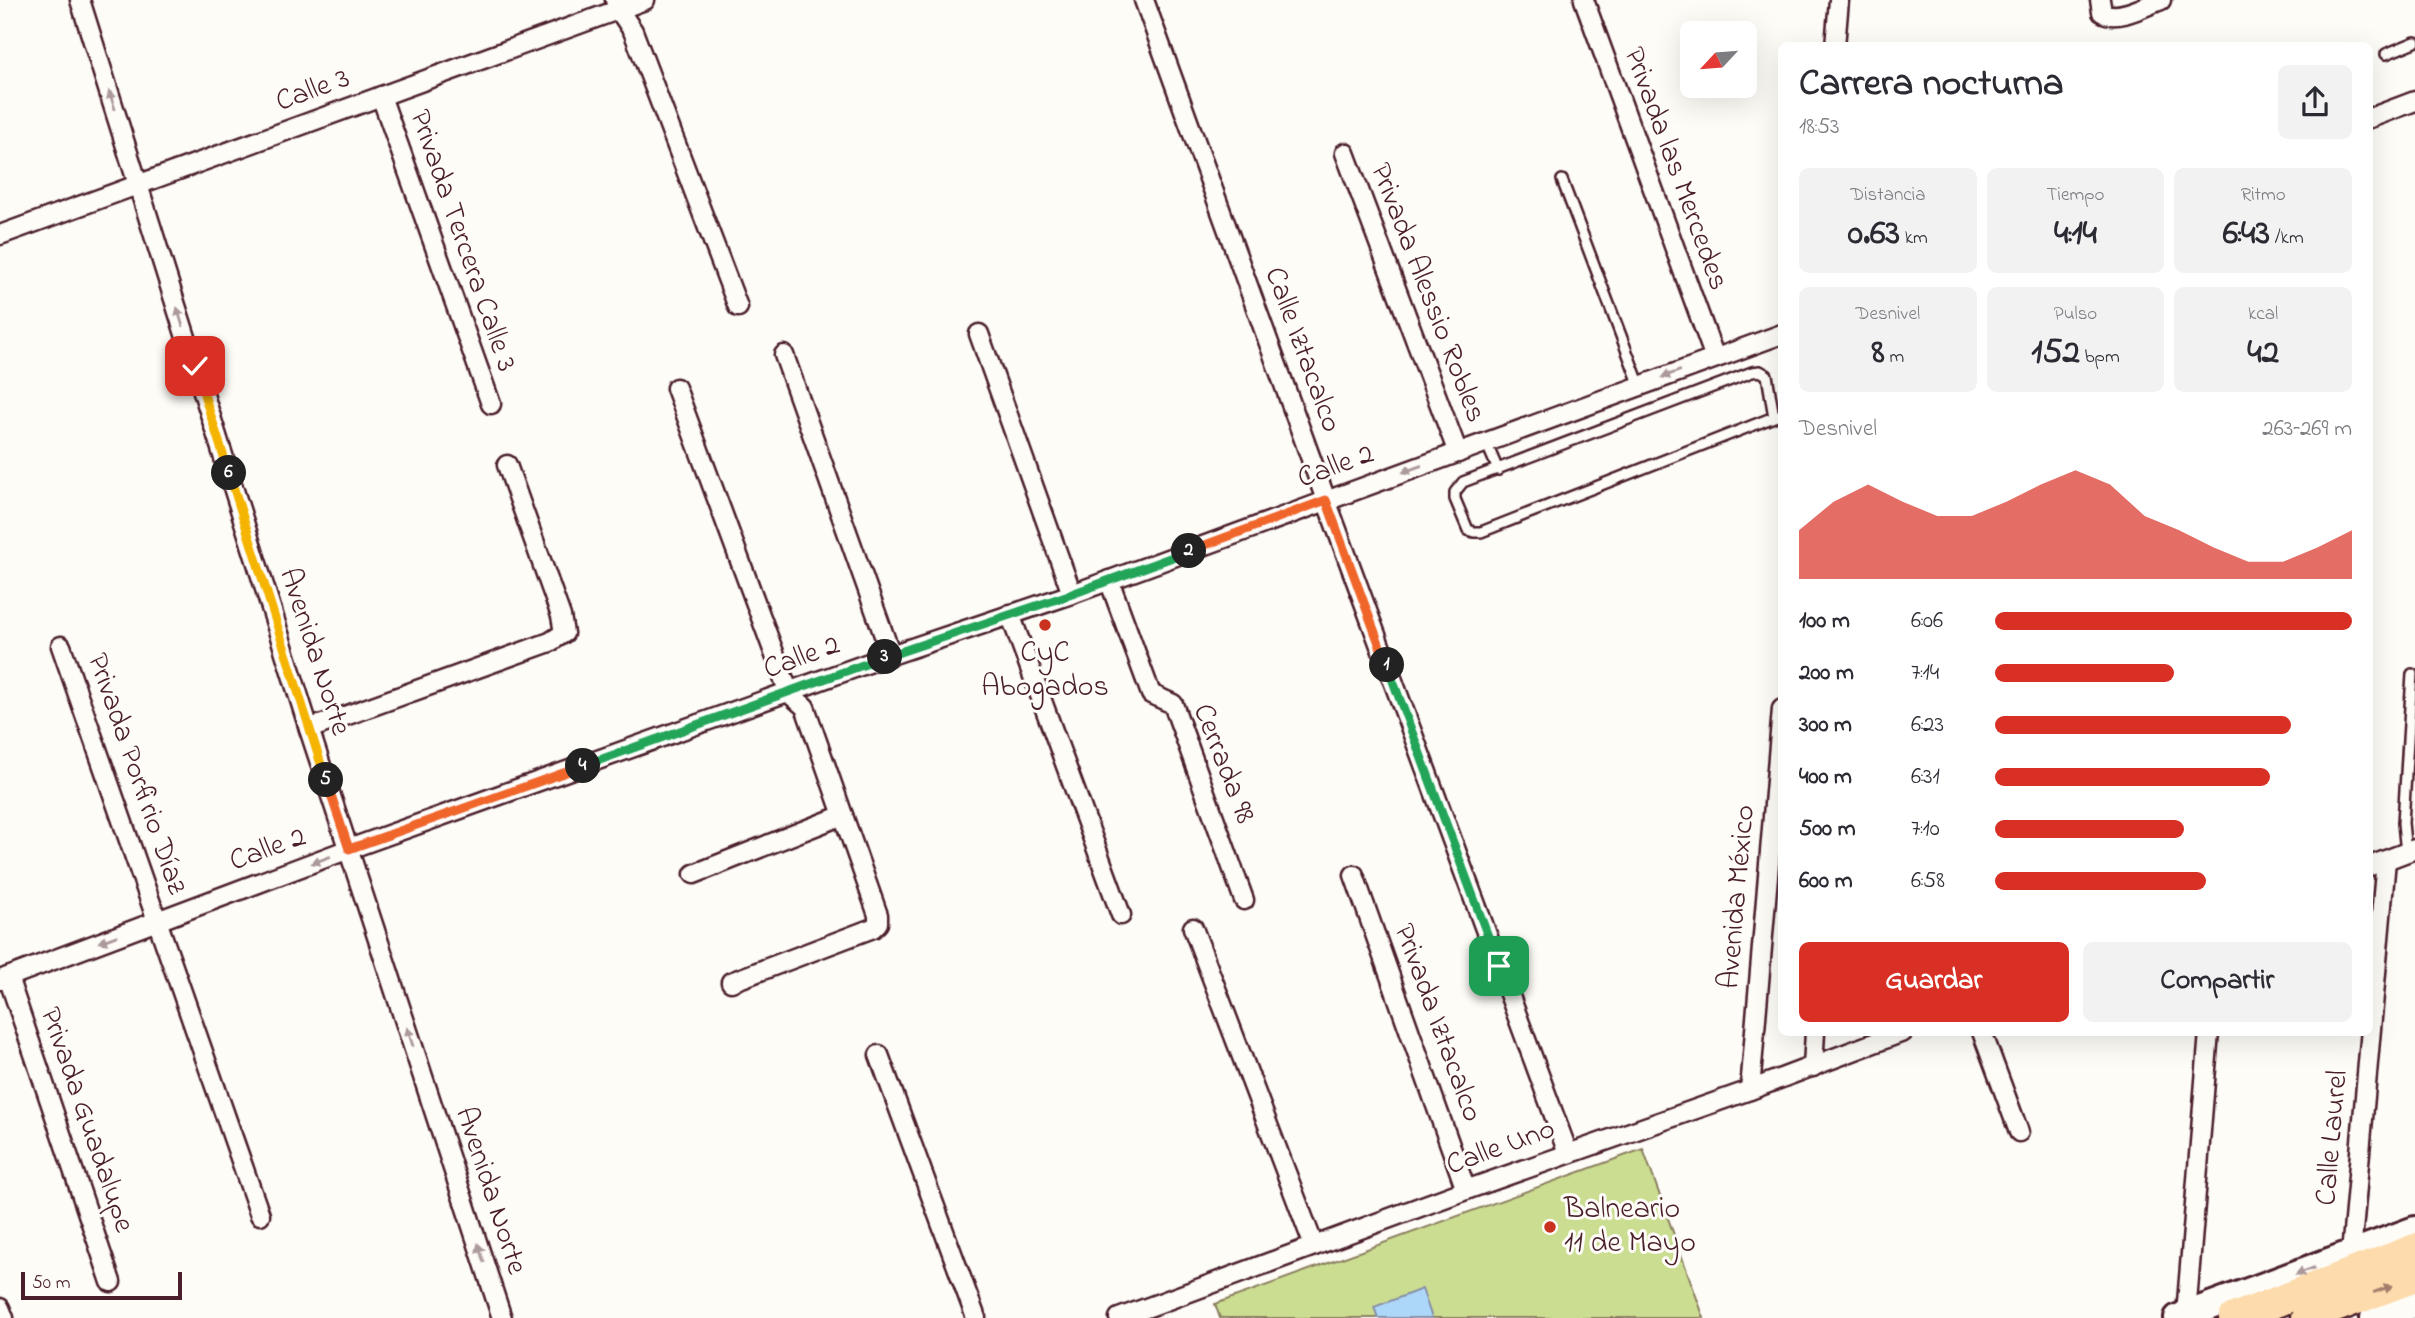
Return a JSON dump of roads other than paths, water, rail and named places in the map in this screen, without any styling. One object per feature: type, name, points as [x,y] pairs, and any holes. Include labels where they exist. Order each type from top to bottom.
[{"type":"main road","points":[[2182,1316],[2415,1230]]},
{"type":"main road","points":[[2234,1318],[2415,1249]]},
{"type":"main road","points":[[2306,1318],[2415,1277]]},
{"type":"main road","points":[[2374,1318],[2415,1304]]},
{"type":"street","name":"Avenida Norte","points":[[80,0],[309,729],[502,1318]]},
{"type":"street","name":"Calle 3","points":[[0,235],[382,96],[617,5],[645,0]]},
{"type":"street","name":"Calle Iztacalco","points":[[1144,0],[1568,1153]]},
{"type":"street","name":"Privada las Mercedes","points":[[1584,0],[1715,358]]},
{"type":"street","points":[[1835,42],[1839,0]]},
{"type":"street","points":[[2099,0],[2102,12],[2109,16],[2117,16],[2161,0]]},
{"type":"street","points":[[617,5],[633,31],[738,307]]},
{"type":"street","name":"Privada Tercera Calle 3","points":[[382,96],[491,404]]},
{"type":"street","points":[[2373,117],[2415,101]]},
{"type":"street","name":"Privada Alessio Robles","points":[[1345,153],[1458,453]]},
{"type":"street","points":[[979,334],[1072,594]]},
{"type":"street","name":"Calle 2","points":[[4,978],[349,849],[891,655],[1072,594],[1778,335]]},
{"type":"street","points":[[784,355],[891,655]]},
{"type":"street","points":[[676,388],[789,693],[805,707],[877,906],[878,923],[873,928],[731,982]]},
{"type":"street","points":[[309,729],[550,642],[564,634],[561,615],[507,466]]},
{"type":"street","name":"Cerrada 98","points":[[1109,580],[1151,694],[1173,704],[1244,900]]},
{"type":"street","points":[[1010,614],[1121,915]]},
{"type":"street","name":"Privada Porfirio Díaz","points":[[61,646],[260,1215]]},
{"type":"street","name":"Avenida México","points":[[1750,1090],[1778,757]]},
{"type":"street","points":[[694,874],[843,815]]},
{"type":"street","points":[[2378,863],[2410,851]]},
{"type":"street","name":"Calle Laurel","points":[[2373,935],[2378,863]]},
{"type":"street","name":"Privada Iztacalco","points":[[1354,875],[1466,1190]]},
{"type":"street","points":[[1193,928],[1314,1246]]},
{"type":"street","name":"Privada Guadalupe","points":[[4,978],[111,1282]]},
{"type":"street","points":[[1813,1067],[1815,1036]]},
{"type":"street","name":"Calle Uno","points":[[1119,1318],[1893,1036]]},
{"type":"street","points":[[1983,1036],[2019,1132]]},
{"type":"street","points":[[2182,1316],[2209,1036]]},
{"type":"street","name":"Calle Laurel","points":[[2351,1254],[2366,1036]]},
{"type":"street","points":[[879,1055],[976,1318]]},
{"type":"street","points":[[0,1308],[4,1318]]},
{"type":"lane","points":[[2386,54],[2415,42]]},
{"type":"lane","points":[[1562,180],[1640,386]]},
{"type":"lane","points":[[1752,372],[1766,375],[1778,415],[1481,531],[1468,530],[1455,499],[1457,486],[1462,482],[1752,372]]},
{"type":"lane","points":[[1486,442],[1498,470]]},
{"type":"lane","points":[[2410,851],[2403,823],[2412,674]]},
{"type":"water","points":[[1422,1289],[1432,1318],[1378,1318],[1374,1307]]},
{"type":"place","name":"CyC Abogados","points":[[1045,625]]},
{"type":"place","name":"Balneario 11 de Mayo","points":[[1550,1227]]}]
